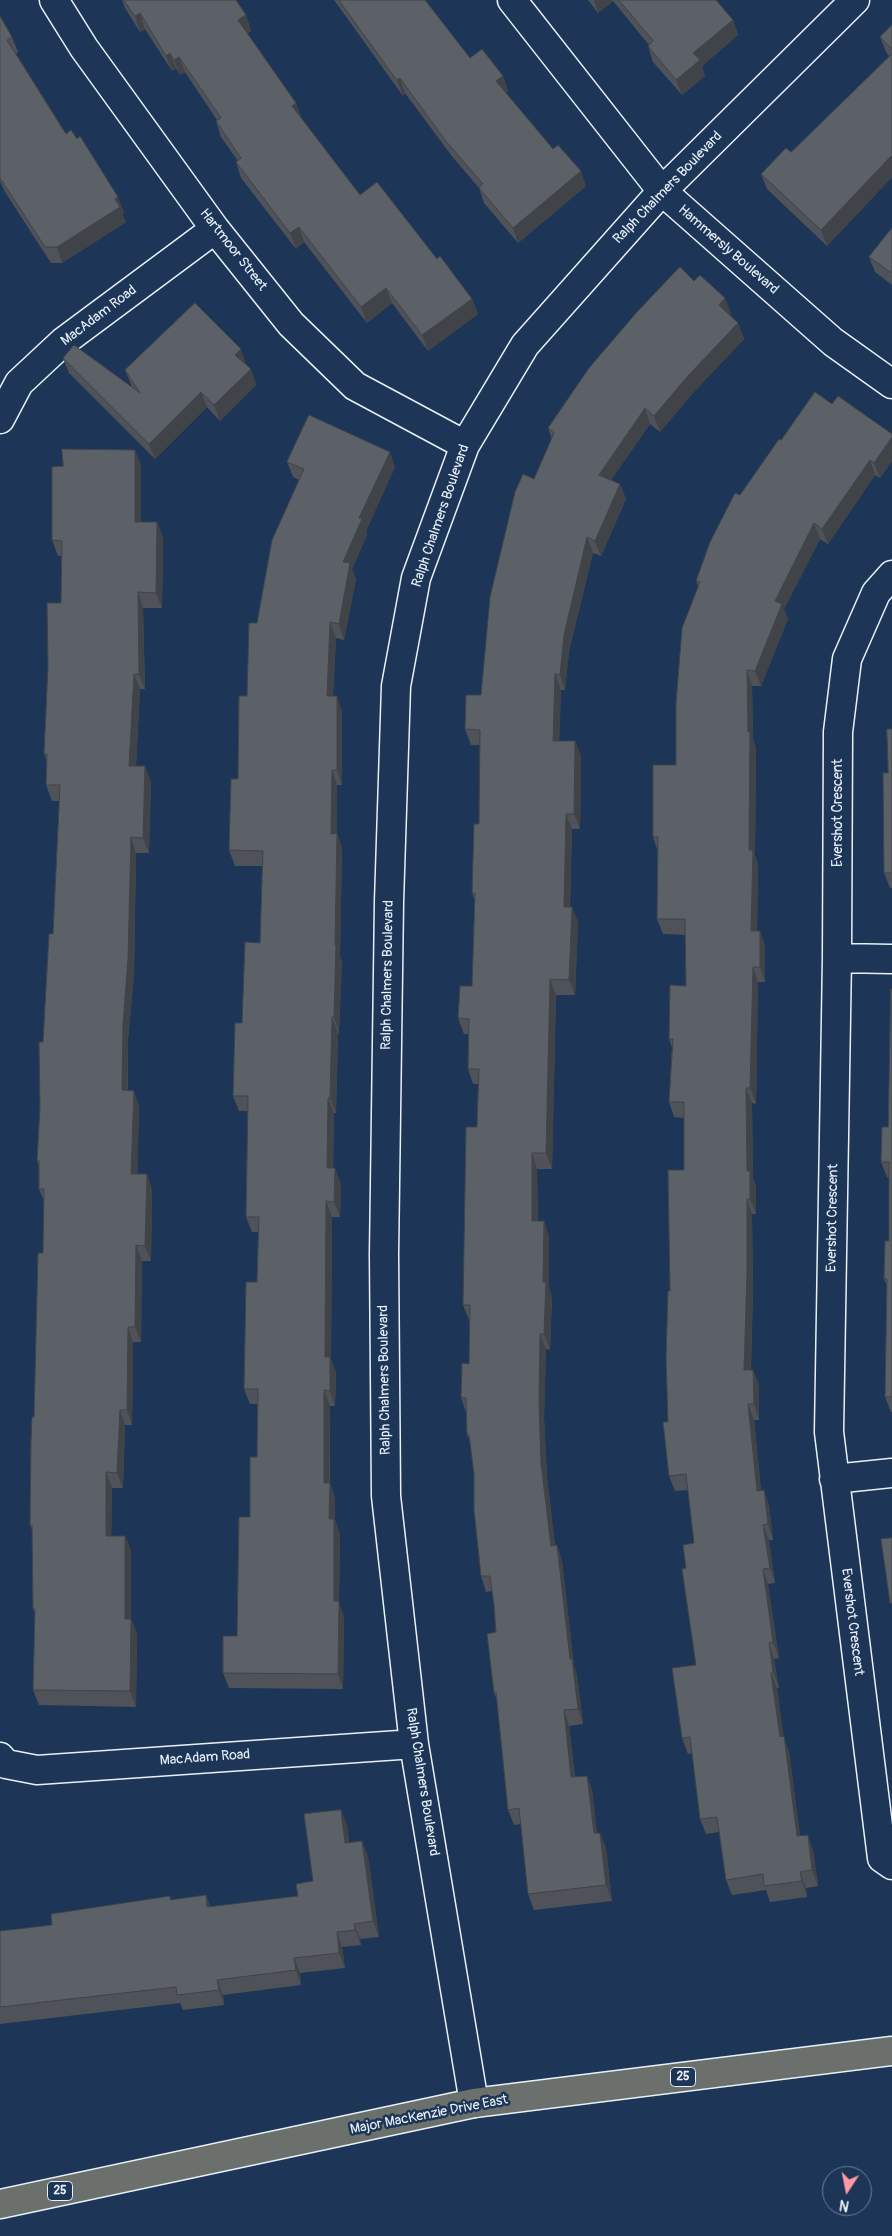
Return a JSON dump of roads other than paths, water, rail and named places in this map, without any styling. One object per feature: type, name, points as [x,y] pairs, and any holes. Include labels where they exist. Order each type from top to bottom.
[{"type":"main road","name":"Major MacKenzie Drive East","points":[[0,2204],[474,2103],[892,2051]]},
{"type":"street","name":"Hartmoor Street","points":[[54,0],[84,48],[215,229],[291,324],[355,386],[465,445]]},
{"type":"street","name":"Hammersly Boulevard","points":[[512,0],[662,191],[833,342],[892,384]]},
{"type":"street","name":"Ralph Chalmers Boulevard","points":[[474,2103],[414,1744],[386,1496],[384,1254],[389,911],[396,686],[416,578],[465,445],[525,345],[662,191],[855,0]]},
{"type":"street","name":"MacAdam Road","points":[[0,419],[19,383],[63,342],[215,229]]},
{"type":"street","name":"Evershot Crescent","points":[[892,575],[876,593],[848,659],[838,732],[837,958],[829,1432],[882,1858],[892,1865]]},
{"type":"street","points":[[837,958],[892,959]]},
{"type":"street","points":[[834,1479],[892,1473]]},
{"type":"street","name":"MacAdam Road","points":[[0,1757],[6,1764],[37,1770],[414,1744]]}]
